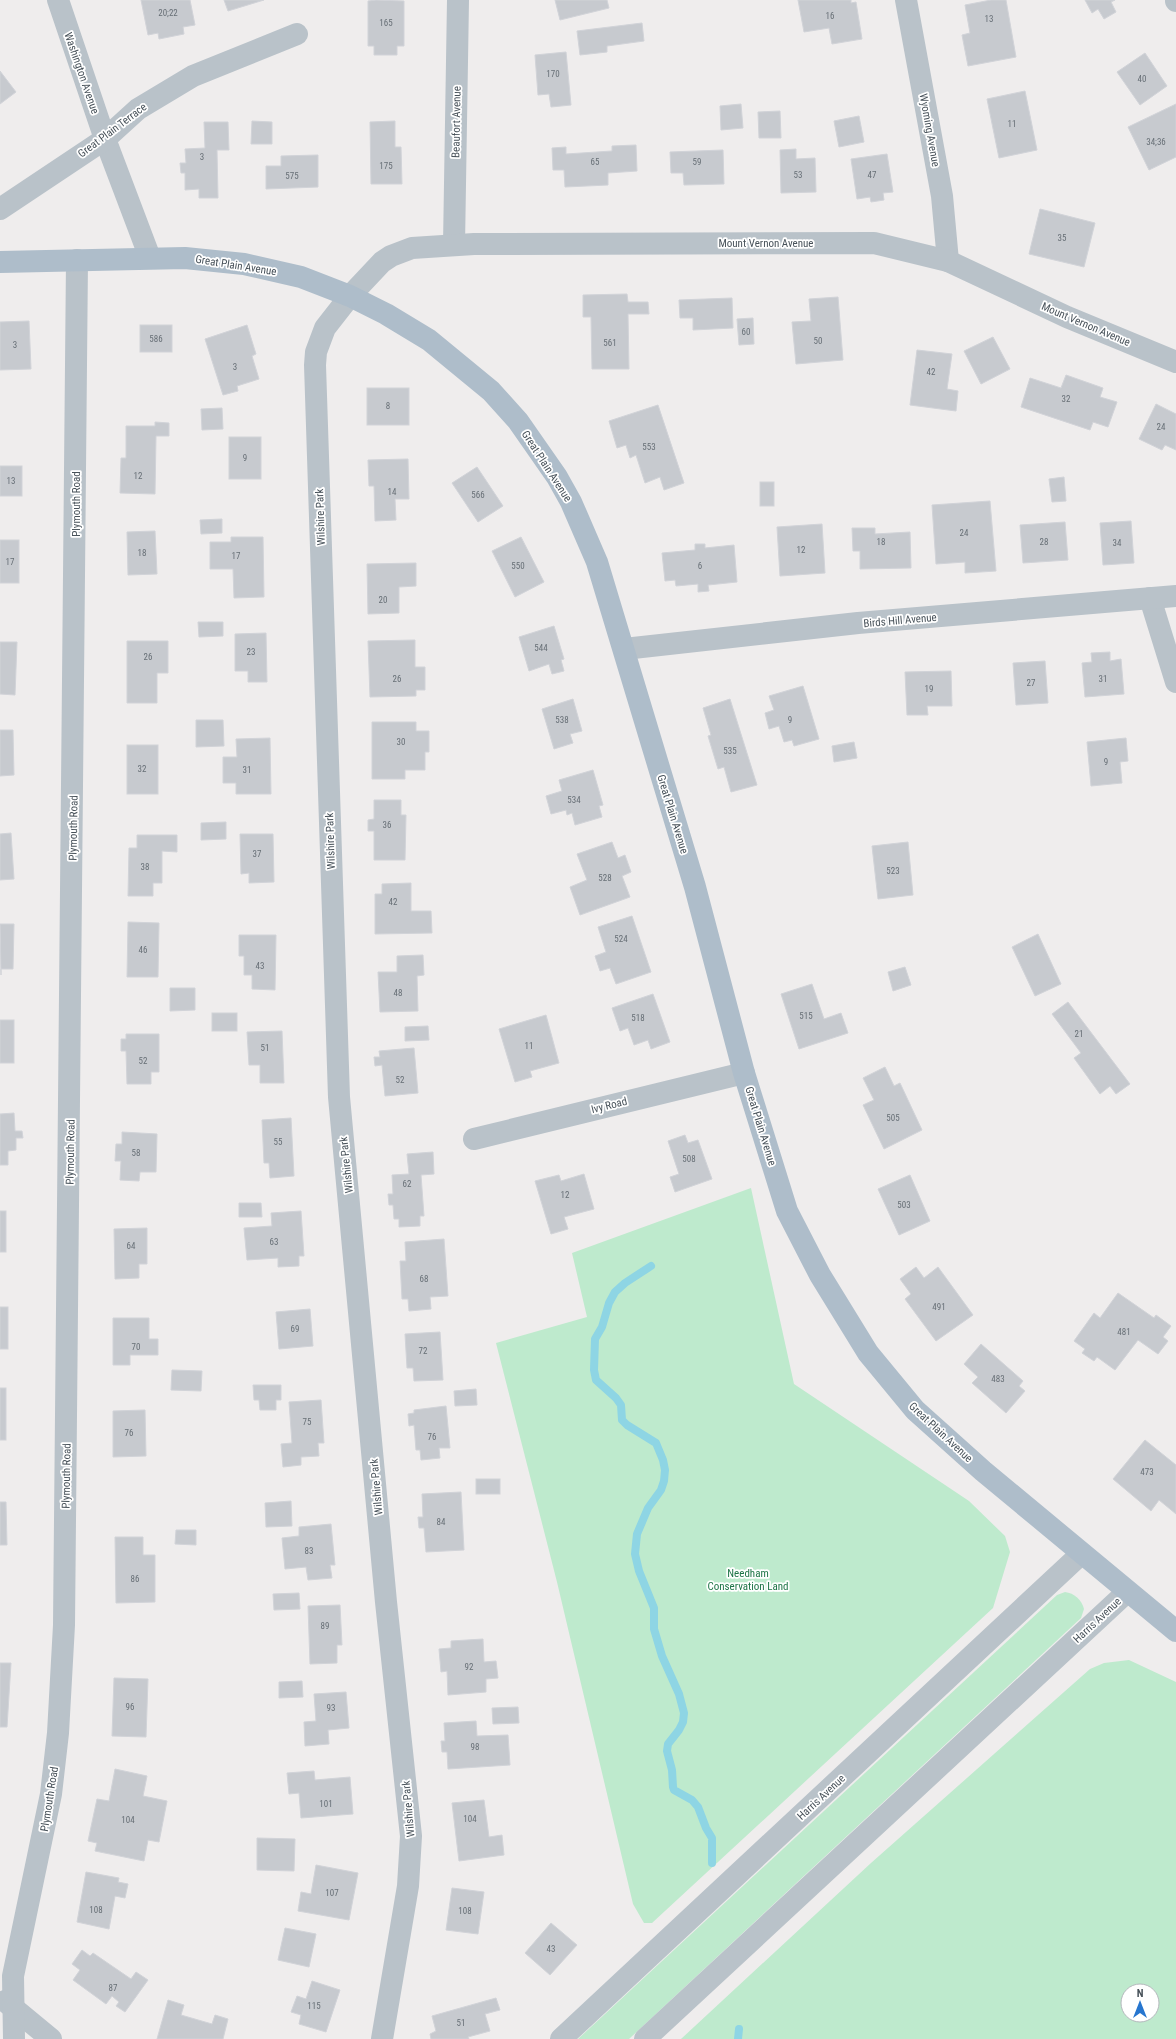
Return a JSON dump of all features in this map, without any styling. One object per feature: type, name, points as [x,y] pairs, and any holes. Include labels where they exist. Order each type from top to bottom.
[{"type":"main road","name":"Great Plain Avenue","points":[[0,262],[185,258],[244,264],[301,278],[350,296],[410,327],[435,344],[491,391],[518,421],[557,477],[581,523],[596,562],[624,649],[695,887],[744,1073],[790,1220],[820,1275],[868,1353],[915,1410],[983,1471],[1127,1592],[1176,1631]]},
{"type":"street","name":"Washington Avenue","points":[[58,0],[105,139],[150,258]]},
{"type":"street","name":"Beaufort Avenue","points":[[454,245],[458,0]]},
{"type":"street","name":"Wyoming Avenue","points":[[906,0],[942,196],[948,261]]},
{"type":"street","name":"Great Plain Terrace","points":[[0,209],[105,139],[138,110],[193,76],[297,34]]},
{"type":"street","name":"Mount Vernon Avenue","points":[[350,296],[374,269],[391,256],[412,248],[454,245],[874,243],[948,261],[1067,317],[1176,362]]},
{"type":"street","name":"Plymouth Road","points":[[14,2039],[6,2002],[41,1846],[55,1766],[64,1625],[77,260]]},
{"type":"street","name":"Wilshire Park","points":[[350,296],[324,328],[316,352],[315,365],[339,1097],[386,1602],[411,1836],[408,1886],[382,2039]]},
{"type":"street","name":"Birds Hill Avenue","points":[[624,649],[858,623],[1176,596]]},
{"type":"street","points":[[1150,598],[1176,682]]},
{"type":"street","name":"Ivy Road","points":[[474,1139],[744,1073]]},
{"type":"street","name":"Harris Avenue","points":[[561,2039],[1082,1554]]},
{"type":"street","name":"Harris Avenue","points":[[645,2039],[1127,1592]]},
{"type":"street","points":[[6,2002],[50,2039]]},
{"type":"green space","name":"Needham Conservation Land","points":[[751,1188],[794,1384],[969,1501],[1005,1536],[1010,1552],[993,1608],[652,1923],[644,1923],[633,1904],[557,1582],[496,1343],[587,1317],[572,1253]]},
{"type":"green space","points":[[1065,1592],[1074,1595],[1081,1603],[1084,1609],[1081,1618],[629,2039],[578,2039],[1057,1595]]},
{"type":"green space","points":[[1129,1660],[1176,1682],[1176,2039],[681,2039],[871,1863],[1090,1669],[1104,1663]]},
{"type":"building","points":[[141,0],[190,0],[195,25],[183,27],[184,34],[159,39],[158,33],[148,35]]},
{"type":"building","points":[[224,0],[264,0],[228,11]]},
{"type":"building","points":[[555,0],[607,0],[609,8],[560,20]]},
{"type":"building","points":[[798,0],[851,0],[851,3],[856,2],[862,39],[832,44],[829,28],[804,32]]},
{"type":"building","points":[[991,0],[1006,0],[1016,57],[968,66],[962,35],[970,33],[965,5]]},
{"type":"building","points":[[1085,0],[1115,0],[1111,2],[1116,12],[1104,19],[1098,9],[1092,13]]},
{"type":"building","points":[[368,1],[404,1],[404,46],[397,46],[397,55],[374,55],[374,46],[368,46]]},
{"type":"building","points":[[642,23],[644,41],[607,46],[607,52],[580,55],[577,31]]},
{"type":"building","points":[[566,52],[571,105],[551,107],[549,94],[538,95],[535,55]]},
{"type":"building","points":[[1145,53],[1167,86],[1140,105],[1117,72]]},
{"type":"building","points":[[0,71],[16,92],[0,104]]},
{"type":"building","points":[[1025,91],[1037,150],[999,158],[987,99]]},
{"type":"building","points":[[741,104],[743,128],[721,130],[720,106]]},
{"type":"building","points":[[1176,104],[1176,157],[1149,170],[1128,127]]},
{"type":"building","points":[[780,111],[781,138],[759,138],[758,112]]},
{"type":"building","points":[[859,116],[864,142],[839,147],[834,121]]},
{"type":"building","points":[[252,121],[272,122],[272,144],[251,144]]},
{"type":"building","points":[[395,121],[395,147],[401,147],[402,184],[371,184],[370,122]]},
{"type":"building","points":[[204,122],[228,122],[229,150],[217,150],[218,198],[199,198],[199,189],[185,190],[185,173],[181,173],[180,163],[186,163],[185,149],[205,148]]},
{"type":"building","points":[[636,145],[637,171],[608,173],[608,185],[565,187],[564,170],[553,170],[552,148],[566,147],[566,154],[612,151],[612,146]]},
{"type":"building","points":[[796,149],[796,159],[815,158],[816,192],[781,193],[780,150]]},
{"type":"building","points":[[723,150],[724,184],[684,185],[683,173],[671,173],[670,152]]},
{"type":"building","points":[[887,154],[893,192],[883,193],[884,200],[871,202],[870,197],[857,199],[851,159]]},
{"type":"building","points":[[318,155],[318,187],[266,189],[266,166],[281,166],[281,156]]},
{"type":"building","points":[[1040,209],[1095,223],[1084,267],[1029,254]]},
{"type":"building","points":[[627,294],[628,302],[648,302],[649,314],[628,314],[629,369],[592,369],[591,317],[583,317],[583,295]]},
{"type":"building","points":[[838,297],[843,360],[796,364],[792,322],[811,321],[809,299]]},
{"type":"building","points":[[732,298],[733,328],[693,330],[693,318],[680,318],[679,300]]},
{"type":"building","points":[[753,318],[754,344],[739,345],[737,319]]},
{"type":"building","points":[[29,321],[31,369],[0,370],[0,322]]},
{"type":"building","points":[[140,325],[172,325],[172,352],[140,352]]},
{"type":"building","points":[[247,325],[256,354],[252,356],[259,379],[237,386],[238,391],[223,395],[205,339]]},
{"type":"building","points":[[993,337],[1010,369],[981,384],[964,351]]},
{"type":"building","points":[[917,350],[952,354],[947,389],[958,391],[956,411],[910,405]]},
{"type":"building","points":[[1066,375],[1103,388],[1100,397],[1117,402],[1108,427],[1093,422],[1090,430],[1021,407],[1030,378],[1061,388]]},
{"type":"building","points":[[367,388],[409,388],[409,425],[367,425]]},
{"type":"building","points":[[1156,404],[1176,414],[1176,450],[1165,445],[1162,450],[1139,439]]},
{"type":"building","points":[[658,405],[684,483],[664,490],[660,477],[645,483],[636,455],[630,458],[626,445],[617,448],[609,421]]},
{"type":"building","points":[[222,408],[223,429],[202,430],[201,409]]},
{"type":"building","points":[[155,422],[169,423],[169,436],[156,436],[155,494],[120,493],[121,458],[126,458],[126,426],[155,426]]},
{"type":"building","points":[[229,437],[261,437],[261,479],[229,479]]},
{"type":"building","points":[[408,459],[409,499],[395,499],[396,520],[375,521],[374,486],[369,486],[368,460]]},
{"type":"building","points":[[0,466],[22,466],[22,496],[0,496]]},
{"type":"building","points":[[477,467],[503,506],[478,522],[452,483]]},
{"type":"building","points":[[1064,477],[1066,501],[1052,502],[1049,479]]},
{"type":"building","points":[[760,482],[774,482],[774,506],[760,506]]},
{"type":"building","points":[[990,501],[996,571],[965,573],[965,562],[936,564],[932,505]]},
{"type":"building","points":[[222,519],[222,533],[201,534],[200,520]]},
{"type":"building","points":[[1131,521],[1134,563],[1103,565],[1100,523]]},
{"type":"building","points":[[1065,522],[1068,560],[1023,563],[1020,525]]},
{"type":"building","points":[[822,524],[825,573],[780,576],[777,527]]},
{"type":"building","points":[[852,528],[875,528],[875,534],[910,532],[911,568],[860,569],[860,551],[853,551]]},
{"type":"building","points":[[155,531],[157,574],[128,575],[127,532]]},
{"type":"building","points":[[231,537],[263,537],[264,597],[234,598],[233,569],[210,569],[210,542],[231,542]]},
{"type":"building","points":[[521,537],[544,582],[515,597],[492,551]]},
{"type":"building","points":[[0,540],[19,540],[19,583],[0,583]]},
{"type":"building","points":[[695,544],[705,544],[705,548],[734,545],[737,582],[708,585],[709,591],[698,592],[698,584],[676,586],[675,580],[665,581],[662,553],[695,550]]},
{"type":"building","points":[[416,563],[416,586],[399,587],[399,613],[368,614],[367,564]]},
{"type":"building","points":[[198,622],[223,622],[223,636],[199,637]]},
{"type":"building","points":[[554,626],[564,659],[561,660],[564,671],[552,674],[549,664],[529,671],[519,637]]},
{"type":"building","points":[[266,633],[267,682],[248,682],[248,671],[235,671],[235,634]]},
{"type":"building","points":[[415,640],[415,667],[425,667],[425,690],[416,690],[416,696],[370,697],[368,641]]},
{"type":"building","points":[[127,641],[168,641],[168,673],[157,673],[157,703],[127,703]]},
{"type":"building","points":[[0,642],[17,642],[15,695],[0,694]]},
{"type":"building","points":[[1110,652],[1110,661],[1121,659],[1124,694],[1085,697],[1082,663],[1092,662],[1091,653]]},
{"type":"building","points":[[1045,661],[1048,703],[1016,705],[1013,663]]},
{"type":"building","points":[[951,671],[952,706],[927,706],[928,715],[907,715],[905,672]]},
{"type":"building","points":[[803,686],[819,739],[794,746],[792,740],[784,742],[779,726],[769,729],[765,713],[774,710],[769,696]]},
{"type":"building","points":[[573,699],[582,731],[570,734],[573,743],[554,749],[542,709]]},
{"type":"building","points":[[730,699],[757,785],[731,792],[724,767],[718,769],[708,736],[711,735],[703,708]]},
{"type":"building","points":[[196,720],[223,720],[224,746],[196,747]]},
{"type":"building","points":[[372,722],[416,722],[416,731],[429,731],[429,752],[425,752],[425,770],[405,770],[405,779],[372,779]]},
{"type":"building","points":[[0,730],[13,730],[14,775],[0,776]]},
{"type":"building","points":[[270,738],[271,794],[236,794],[236,783],[223,783],[223,757],[237,757],[236,739]]},
{"type":"building","points":[[1126,738],[1128,761],[1120,762],[1122,783],[1091,786],[1087,742]]},
{"type":"building","points":[[854,742],[857,758],[834,762],[832,746]]},
{"type":"building","points":[[127,745],[158,745],[158,794],[127,794]]},
{"type":"building","points":[[593,770],[603,805],[599,806],[602,817],[575,825],[572,813],[567,815],[566,810],[551,814],[546,796],[562,791],[559,780]]},
{"type":"building","points":[[374,800],[401,800],[401,815],[406,815],[405,860],[374,860],[374,831],[368,831],[368,820],[374,819]]},
{"type":"building","points":[[226,822],[226,839],[201,840],[201,823]]},
{"type":"building","points":[[11,833],[14,879],[0,880],[0,834]]},
{"type":"building","points":[[240,834],[273,834],[274,882],[249,883],[249,873],[241,874]]},
{"type":"building","points":[[137,835],[177,835],[177,852],[162,851],[162,883],[153,883],[153,896],[128,896],[129,848],[137,848]]},
{"type":"building","points":[[612,842],[618,858],[625,855],[631,872],[622,876],[630,897],[580,915],[570,887],[587,880],[577,854]]},
{"type":"building","points":[[908,842],[913,895],[878,899],[872,846]]},
{"type":"building","points":[[411,883],[411,911],[431,911],[432,933],[375,934],[375,894],[382,894],[382,884]]},
{"type":"building","points":[[632,916],[651,972],[616,984],[610,968],[600,971],[595,956],[606,952],[598,927]]},
{"type":"building","points":[[128,922],[159,923],[158,977],[127,977]]},
{"type":"building","points":[[0,924],[14,924],[13,969],[1,969],[1,975]]},
{"type":"building","points":[[1038,934],[1061,984],[1035,996],[1012,947]]},
{"type":"building","points":[[239,935],[276,935],[275,990],[252,989],[252,975],[244,975],[244,956],[239,956]]},
{"type":"building","points":[[423,955],[424,975],[417,976],[418,1011],[380,1012],[378,972],[397,972],[397,956]]},
{"type":"building","points":[[905,967],[911,985],[893,991],[888,972]]},
{"type":"building","points":[[812,984],[824,1019],[841,1013],[848,1033],[799,1049],[781,994]]},
{"type":"building","points":[[170,988],[195,988],[195,1010],[170,1011]]},
{"type":"building","points":[[653,994],[670,1042],[651,1049],[648,1040],[634,1045],[628,1028],[620,1031],[612,1008]]},
{"type":"building","points":[[1068,1002],[1130,1084],[1116,1094],[1110,1086],[1100,1094],[1074,1058],[1081,1053],[1052,1014]]},
{"type":"building","points":[[212,1013],[237,1013],[237,1031],[212,1031]]},
{"type":"building","points":[[546,1015],[559,1063],[530,1071],[532,1077],[515,1082],[499,1029]]},
{"type":"building","points":[[0,1020],[14,1020],[14,1063],[0,1063]]},
{"type":"building","points":[[428,1026],[429,1040],[405,1041],[405,1027]]},
{"type":"building","points":[[282,1031],[284,1083],[260,1083],[260,1065],[249,1065],[247,1032]]},
{"type":"building","points":[[126,1034],[159,1034],[159,1072],[151,1072],[151,1084],[127,1084],[126,1051],[121,1051],[121,1039],[126,1039]]},
{"type":"building","points":[[414,1048],[418,1093],[385,1096],[382,1065],[375,1066],[374,1057],[380,1057],[379,1051]]},
{"type":"building","points":[[885,1067],[894,1086],[900,1083],[922,1130],[884,1149],[863,1105],[874,1100],[863,1078]]},
{"type":"building","points":[[14,1113],[15,1131],[22,1131],[23,1138],[16,1138],[16,1150],[8,1151],[8,1165],[0,1165],[0,1114]]},
{"type":"building","points":[[291,1118],[294,1176],[270,1178],[269,1163],[264,1163],[262,1120]]},
{"type":"building","points":[[122,1132],[157,1134],[156,1172],[140,1172],[139,1181],[120,1180],[121,1161],[115,1161],[116,1144],[122,1144]]},
{"type":"building","points":[[685,1135],[688,1143],[698,1140],[712,1179],[675,1192],[670,1177],[679,1174],[668,1141]]},
{"type":"building","points":[[433,1152],[434,1174],[421,1175],[424,1216],[420,1216],[420,1226],[399,1227],[399,1219],[394,1219],[393,1205],[389,1205],[388,1194],[393,1194],[392,1175],[409,1174],[407,1154]]},
{"type":"building","points":[[584,1174],[594,1209],[564,1217],[568,1229],[551,1234],[535,1181],[559,1175],[561,1181]]},
{"type":"building","points":[[910,1175],[930,1221],[899,1235],[878,1189]]},
{"type":"building","points":[[239,1203],[261,1203],[262,1217],[239,1217]]},
{"type":"building","points":[[0,1211],[6,1211],[6,1252],[0,1252]]},
{"type":"building","points":[[301,1211],[304,1256],[299,1256],[299,1266],[278,1267],[278,1258],[247,1260],[244,1228],[272,1226],[271,1213]]},
{"type":"building","points":[[147,1228],[147,1264],[139,1264],[139,1278],[115,1279],[114,1229]]},
{"type":"building","points":[[444,1239],[448,1296],[430,1297],[431,1309],[409,1311],[408,1299],[402,1299],[400,1261],[406,1261],[405,1242]]},
{"type":"building","points":[[916,1267],[924,1278],[938,1267],[973,1315],[936,1341],[905,1299],[911,1294],[900,1279]]},
{"type":"building","points":[[1118,1293],[1154,1318],[1156,1315],[1171,1326],[1163,1337],[1168,1341],[1158,1354],[1138,1340],[1115,1370],[1097,1357],[1094,1361],[1082,1353],[1085,1349],[1074,1341],[1094,1313],[1100,1318]]},
{"type":"building","points":[[0,1307],[8,1307],[8,1349],[0,1349]]},
{"type":"building","points":[[310,1309],[313,1346],[279,1349],[276,1312]]},
{"type":"building","points":[[113,1318],[149,1318],[149,1339],[158,1339],[158,1355],[130,1355],[130,1365],[113,1365]]},
{"type":"building","points":[[440,1332],[443,1380],[414,1381],[413,1368],[407,1368],[405,1334]]},
{"type":"building","points":[[981,1344],[1023,1381],[1019,1386],[1025,1391],[1006,1413],[972,1383],[978,1377],[964,1364]]},
{"type":"building","points":[[172,1370],[202,1371],[201,1391],[171,1390]]},
{"type":"building","points":[[253,1385],[281,1385],[281,1400],[276,1400],[276,1410],[260,1410],[259,1400],[254,1400]]},
{"type":"building","points":[[0,1388],[6,1388],[6,1440],[0,1440]]},
{"type":"building","points":[[476,1389],[477,1405],[455,1406],[454,1391]]},
{"type":"building","points":[[321,1400],[324,1443],[318,1443],[319,1456],[301,1457],[301,1465],[283,1467],[281,1444],[292,1443],[289,1402]]},
{"type":"building","points":[[446,1406],[450,1448],[439,1448],[440,1458],[421,1460],[420,1450],[416,1450],[414,1425],[409,1426],[408,1414],[414,1413],[414,1410]]},
{"type":"building","points":[[145,1410],[146,1456],[113,1457],[113,1411]]},
{"type":"building","points":[[1145,1440],[1176,1465],[1176,1514],[1159,1500],[1151,1511],[1113,1479]]},
{"type":"building","points":[[476,1479],[500,1479],[500,1494],[476,1494]]},
{"type":"building","points":[[461,1492],[464,1550],[426,1552],[424,1528],[419,1528],[418,1517],[423,1517],[422,1494]]},
{"type":"building","points":[[291,1501],[292,1526],[266,1527],[265,1503]]},
{"type":"building","points":[[0,1502],[6,1502],[7,1545],[0,1545]]},
{"type":"building","points":[[331,1524],[335,1565],[330,1565],[332,1578],[308,1580],[306,1567],[285,1569],[282,1538],[299,1536],[299,1527]]},
{"type":"building","points":[[176,1530],[196,1530],[196,1545],[175,1544]]},
{"type":"building","points":[[115,1537],[143,1537],[143,1555],[155,1555],[155,1602],[116,1603]]},
{"type":"building","points":[[299,1593],[300,1609],[274,1610],[273,1594]]},
{"type":"building","points":[[340,1605],[342,1645],[337,1645],[337,1663],[310,1664],[308,1606]]},
{"type":"building","points":[[483,1639],[484,1662],[496,1661],[498,1678],[486,1679],[486,1692],[448,1695],[447,1671],[441,1672],[439,1649],[451,1648],[451,1641]]},
{"type":"building","points":[[0,1663],[11,1663],[7,1727],[0,1727]]},
{"type":"building","points":[[114,1678],[148,1679],[146,1737],[112,1736]]},
{"type":"building","points":[[302,1681],[303,1697],[279,1698],[279,1682]]},
{"type":"building","points":[[346,1692],[349,1728],[328,1730],[329,1744],[305,1746],[304,1722],[316,1721],[314,1694]]},
{"type":"building","points":[[518,1707],[519,1723],[493,1724],[492,1708]]},
{"type":"building","points":[[476,1721],[477,1736],[508,1735],[510,1765],[448,1769],[447,1752],[442,1752],[441,1741],[445,1741],[444,1723]]},
{"type":"building","points":[[115,1769],[147,1776],[143,1796],[167,1801],[159,1842],[148,1840],[144,1861],[95,1851],[97,1843],[88,1841],[97,1799],[109,1801]]},
{"type":"building","points":[[314,1771],[315,1780],[350,1777],[353,1814],[301,1818],[299,1793],[289,1794],[287,1773]]},
{"type":"building","points":[[484,1800],[489,1837],[502,1835],[504,1855],[459,1861],[452,1803]]},
{"type":"building","points":[[257,1838],[295,1839],[294,1871],[257,1870]]},
{"type":"building","points":[[316,1865],[358,1873],[349,1920],[298,1911],[301,1892],[311,1894]]},
{"type":"building","points":[[86,1872],[119,1878],[118,1882],[128,1884],[125,1898],[115,1896],[109,1929],[77,1922]]},
{"type":"building","points":[[452,1888],[484,1892],[478,1934],[446,1930]]},
{"type":"building","points":[[551,1923],[577,1945],[550,1975],[525,1953]]},
{"type":"building","points":[[285,1928],[316,1934],[309,1967],[278,1960]]},
{"type":"building","points":[[82,1950],[90,1956],[93,1953],[131,1979],[136,1972],[148,1980],[125,2012],[116,2006],[119,2002],[112,1996],[106,2004],[73,1980],[80,1970],[72,1964]]},
{"type":"building","points":[[312,1981],[340,1990],[326,2032],[299,2024],[301,2015],[291,2012],[297,1996],[306,1999]]},
{"type":"building","points":[[496,1998],[500,2010],[485,2014],[490,2031],[468,2037],[469,2039],[431,2039],[430,2034],[436,2031],[432,2016]]},
{"type":"building","points":[[168,2000],[184,2005],[181,2015],[212,2024],[215,2015],[228,2019],[223,2039],[157,2039]]},
{"type":"waterway","points":[[651,1266],[625,1283],[615,1292],[609,1303],[602,1327],[595,1339],[594,1370],[596,1380],[616,1398],[621,1405],[622,1420],[627,1425],[656,1443],[663,1460],[665,1470],[664,1481],[661,1490],[648,1508],[637,1534],[635,1554],[639,1571],[654,1608],[654,1629],[662,1656],[679,1694],[684,1713],[683,1722],[679,1730],[668,1744],[667,1751],[672,1770],[673,1787],[674,1790],[692,1800],[698,1807],[706,1828],[712,1838],[712,1863]]},
{"type":"waterway","points":[[738,2039],[739,2029]]}]
